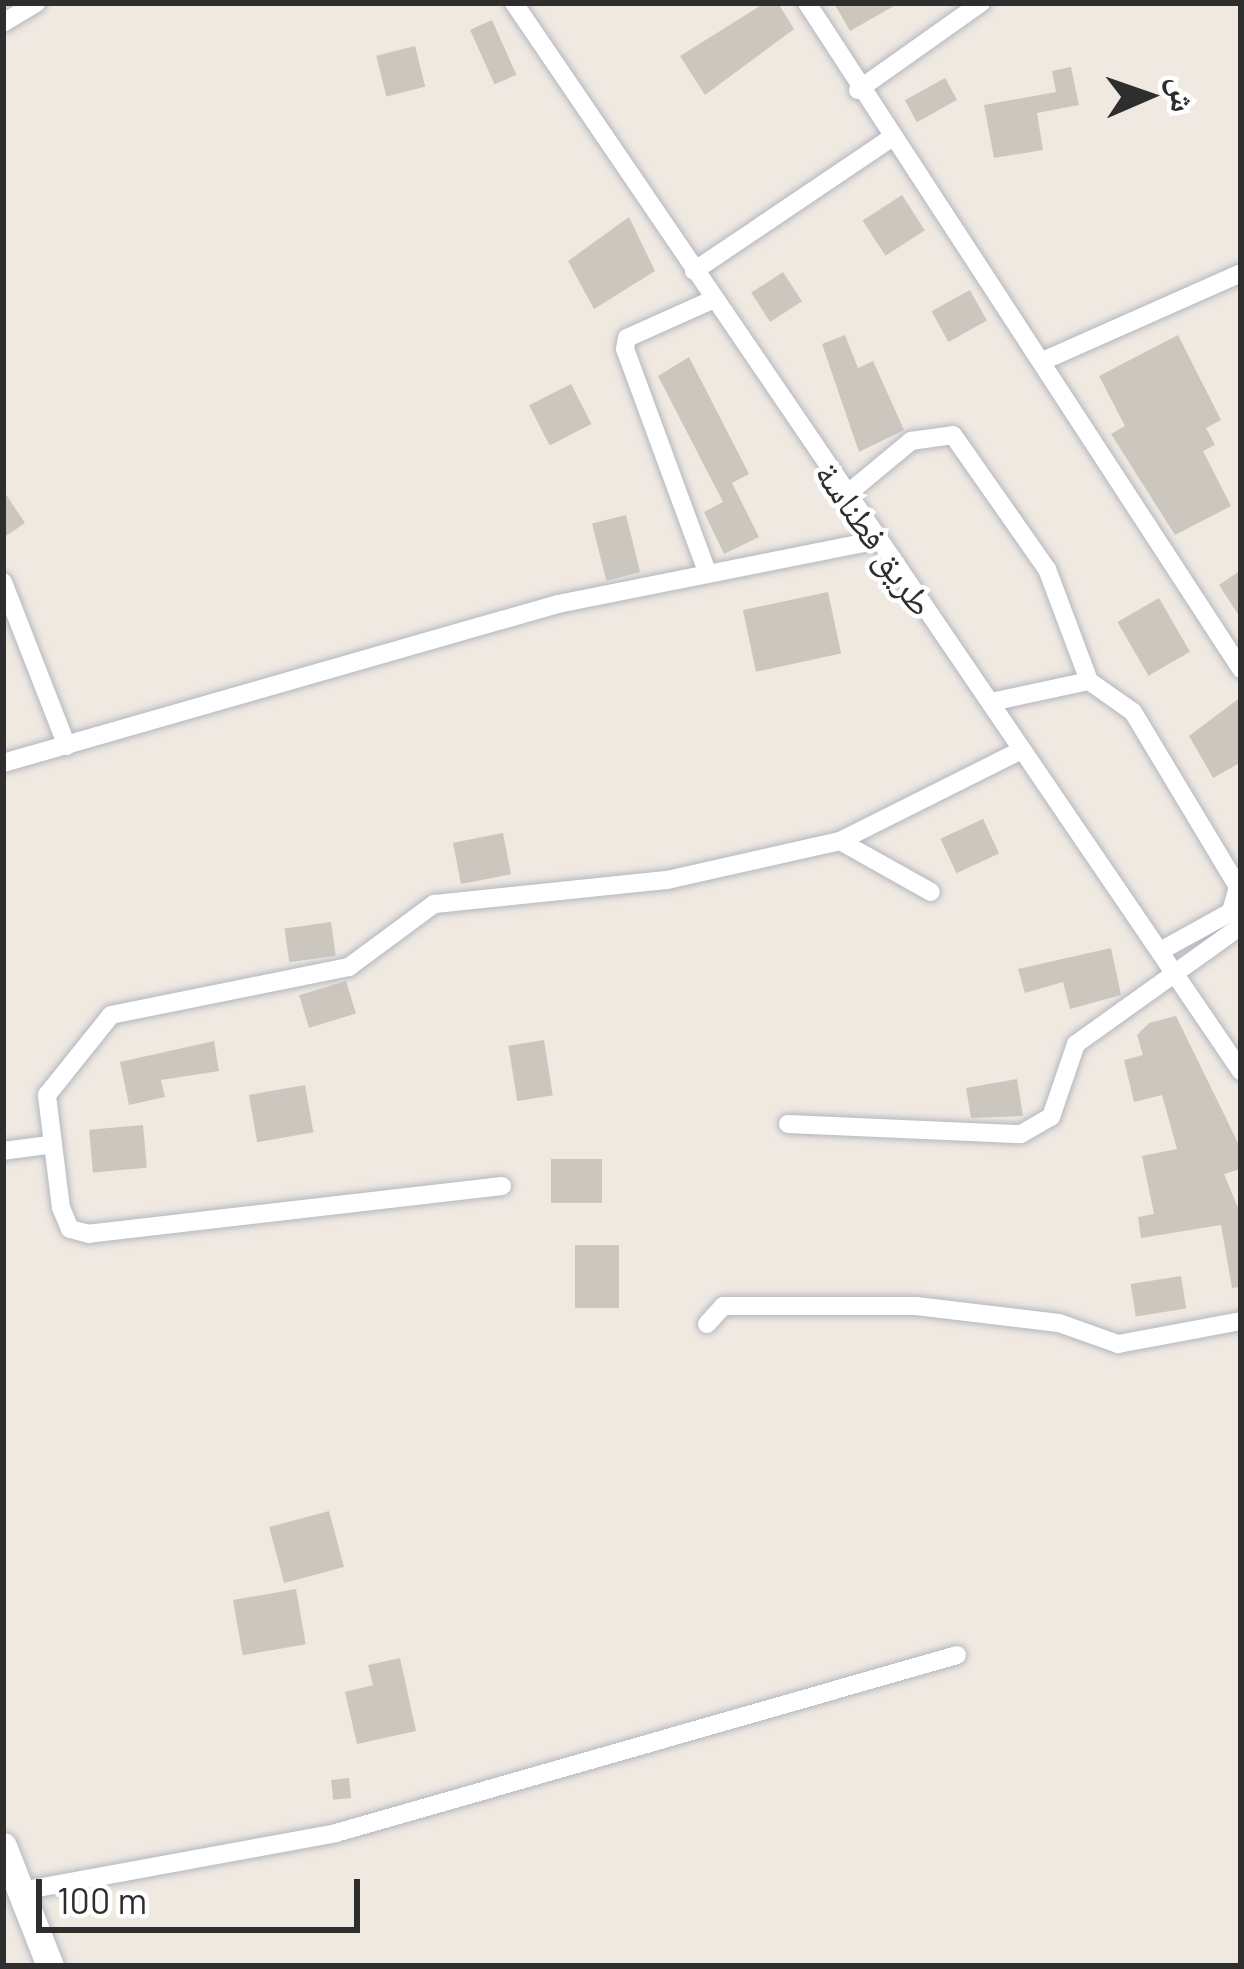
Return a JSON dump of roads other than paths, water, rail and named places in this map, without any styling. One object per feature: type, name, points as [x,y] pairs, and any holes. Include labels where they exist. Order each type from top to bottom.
[{"type":"street","points":[[3,23],[36,3]]},
{"type":"street","name":"طريق فطناسة","points":[[514,3],[1241,1071]]},
{"type":"street","points":[[807,3],[858,89],[1045,360],[1241,669]]},
{"type":"street","points":[[858,89],[981,3]]},
{"type":"street","points":[[694,272],[893,137]]},
{"type":"street","points":[[1045,360],[1241,273]]},
{"type":"street","points":[[706,569],[625,349],[627,338],[712,300]]},
{"type":"street","points":[[846,495],[911,441],[953,435],[1048,569],[1089,681],[1133,712],[1238,887],[1232,912],[1160,951]]},
{"type":"street","points":[[3,763],[706,569],[878,540]]},
{"type":"street","points":[[3,582],[67,746]]},
{"type":"street","points":[[991,703],[1089,681]]},
{"type":"street","points":[[502,1186],[89,1234],[70,1229],[48,1145],[47,1095],[111,1015],[349,967],[434,904],[667,880],[840,841],[1022,750]]},
{"type":"street","points":[[840,841],[931,892]]},
{"type":"street","points":[[788,1124],[1021,1134],[1052,1117],[1076,1044],[1241,926]]},
{"type":"street","points":[[3,1151],[48,1145]]},
{"type":"street","points":[[706,1324],[723,1306],[916,1306],[1059,1323],[1118,1344],[1241,1321]]},
{"type":"street","points":[[21,1892],[336,1832],[957,1655]]},
{"type":"street","points":[[3,1846],[50,1966]]}]
